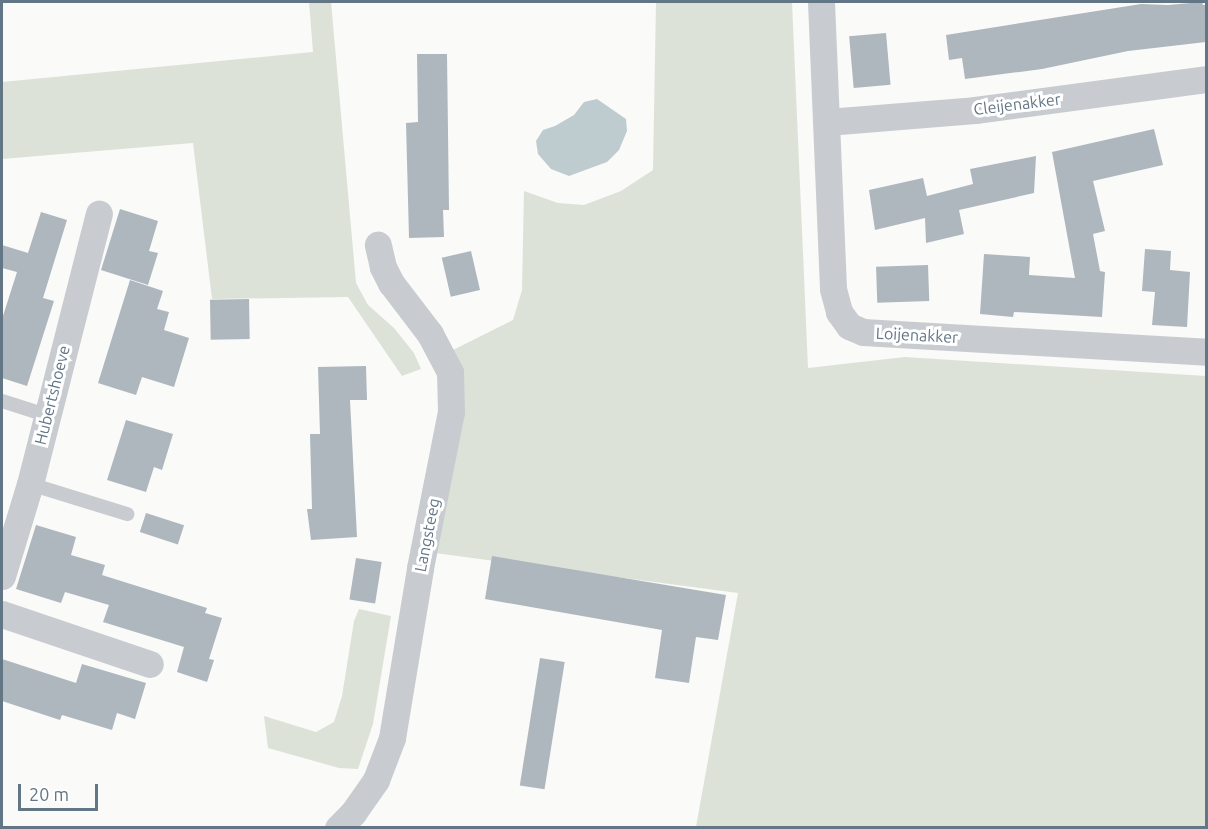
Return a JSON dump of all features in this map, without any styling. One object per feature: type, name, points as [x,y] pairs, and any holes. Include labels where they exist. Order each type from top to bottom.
[{"type":"street","name":"Loijenakker","points":[[821,2],[833,289],[839,312],[849,326],[863,332],[1206,352]]},
{"type":"street","name":"Cleijenakker","points":[[827,122],[975,110],[1206,79]]},
{"type":"street","name":"Hubertshoeve","points":[[2,576],[30,484],[99,214]]},
{"type":"street","name":"Langsteeg","points":[[338,828],[353,813],[376,780],[392,738],[420,568],[451,412],[450,372],[430,334],[391,283],[383,267],[378,245]]},
{"type":"street","points":[[2,614],[150,664]]},
{"type":"lane","points":[[2,401],[46,416]]},
{"type":"lane","points":[[30,484],[127,514]]},
{"type":"shaded area","points":[[309,2],[331,2],[356,283],[368,305],[394,328],[414,353],[421,369],[402,376],[348,297],[212,299],[193,143],[2,159],[2,82],[313,52]]},
{"type":"shaded area","points":[[656,2],[792,2],[808,368],[905,357],[1206,376],[1206,827],[696,827],[738,593],[435,553],[453,350],[513,320],[522,290],[524,191],[558,203],[584,205],[621,191],[653,170]]},
{"type":"shaded area","points":[[597,99],[626,119],[627,131],[619,150],[607,162],[569,176],[551,169],[538,154],[536,141],[543,130],[574,115],[584,102]]},
{"type":"shaded area","points":[[359,609],[391,616],[373,724],[358,769],[339,768],[268,748],[264,716],[316,732],[334,722],[342,696],[354,621]]},
{"type":"building","points":[[1202,2],[1206,5],[1206,42],[1128,51],[1042,69],[965,79],[962,58],[949,60],[946,35],[1141,4],[1168,5]]},
{"type":"building","points":[[886,33],[891,85],[854,88],[849,36]]},
{"type":"building","points":[[417,54],[447,54],[449,210],[443,210],[444,237],[409,238],[406,123],[418,122]]},
{"type":"building","points":[[1154,129],[1163,165],[1093,181],[1105,231],[1093,234],[1100,271],[1105,272],[1102,317],[1014,312],[1013,317],[980,314],[984,254],[1030,257],[1029,275],[1075,278],[1052,152]]},
{"type":"building","points":[[1036,156],[1034,193],[959,210],[964,234],[926,243],[925,218],[875,230],[869,190],[923,178],[927,196],[973,184],[970,169]]},
{"type":"building","points":[[120,209],[158,221],[149,251],[158,253],[148,285],[101,270]]},
{"type":"building","points":[[41,212],[67,220],[43,298],[54,301],[27,386],[2,378],[2,319],[17,272],[2,268],[2,245],[28,253]]},
{"type":"building","points":[[1145,249],[1171,251],[1170,270],[1190,272],[1187,327],[1152,325],[1155,292],[1142,291]]},
{"type":"building","points":[[471,251],[480,290],[451,297],[442,258]]},
{"type":"building","points":[[928,265],[929,301],[877,303],[876,267]]},
{"type":"building","points":[[130,280],[163,291],[157,309],[169,312],[164,330],[189,338],[174,387],[142,377],[136,395],[98,383]]},
{"type":"building","points":[[249,299],[250,339],[211,340],[210,300]]},
{"type":"building","points":[[366,366],[367,400],[350,400],[357,537],[311,540],[307,509],[312,509],[310,434],[320,434],[318,367]]},
{"type":"building","points":[[126,420],[173,434],[162,470],[154,467],[146,492],[107,480]]},
{"type":"building","points":[[146,513],[184,525],[178,544],[140,532]]},
{"type":"building","points":[[36,525],[76,537],[71,555],[105,565],[102,575],[207,608],[205,613],[222,618],[209,659],[214,660],[207,682],[177,672],[184,647],[103,622],[109,605],[65,592],[61,603],[16,589]]},
{"type":"building","points":[[492,556],[726,595],[718,640],[696,637],[689,683],[655,678],[662,630],[485,599]]},
{"type":"building","points":[[356,558],[382,562],[375,604],[349,599]]},
{"type":"building","points":[[540,658],[565,662],[545,789],[520,785]]},
{"type":"building","points":[[2,659],[76,683],[82,664],[146,683],[135,719],[117,713],[112,730],[62,715],[60,720],[2,701]]}]
